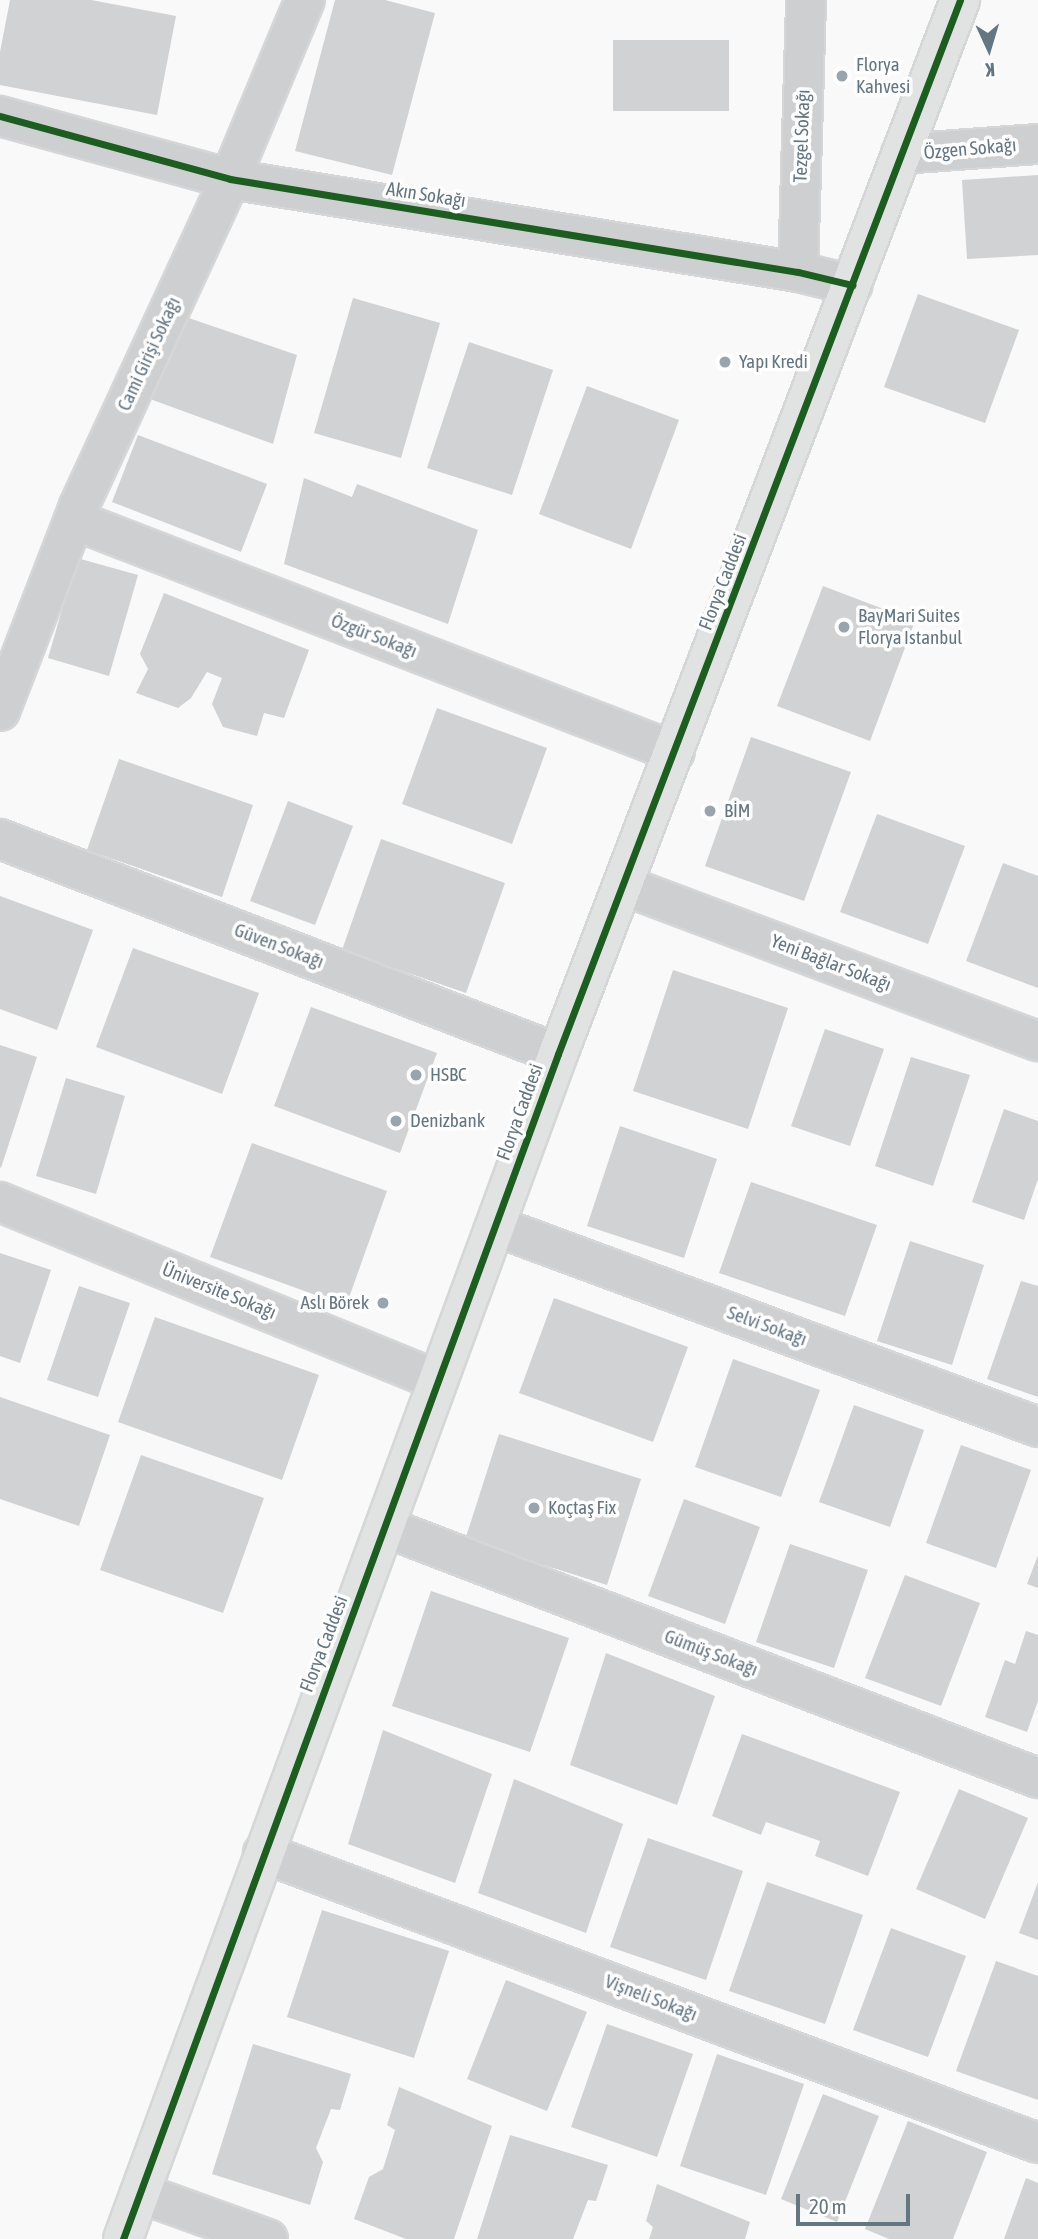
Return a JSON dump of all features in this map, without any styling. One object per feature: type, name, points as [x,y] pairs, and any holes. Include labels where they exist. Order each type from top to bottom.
[{"type":"main road","name":"Florya Caddesi","points":[[122,2239],[558,1054],[625,886],[960,0]]},
{"type":"street","name":"Cami Girişi Sokağı","points":[[0,711],[74,520],[230,179],[305,0]]},
{"type":"street","name":"Tezgel Sokağı","points":[[798,272],[806,0]]},
{"type":"street","name":"Akın Sokağı","points":[[0,116],[230,179],[798,272],[852,285]]},
{"type":"street","name":"Özgen Sokağı","points":[[901,154],[1038,144]]},
{"type":"street","name":"Özgür Sokağı","points":[[74,520],[675,752]]},
{"type":"street","name":"Güven Sokağı","points":[[0,839],[558,1054]]},
{"type":"street","name":"Yeni Bağlar Sokağı","points":[[625,886],[1038,1041]]},
{"type":"street","name":"Üniversite Sokağı","points":[[0,1202],[438,1381]]},
{"type":"street","name":"Selvi Sokağı","points":[[495,1226],[1038,1427]]},
{"type":"street","name":"Gümüş Sokağı","points":[[384,1527],[1038,1778]]},
{"type":"street","name":"Vişneli Sokağı","points":[[263,1853],[1038,2143]]},
{"type":"street","points":[[140,2193],[268,2239]]},
{"type":"building","points":[[10,0],[91,0],[176,16],[157,115],[0,85],[0,52]]},
{"type":"building","points":[[335,0],[385,0],[435,13],[392,175],[295,151]]},
{"type":"building","points":[[613,40],[729,40],[729,111],[613,111]]},
{"type":"building","points":[[1038,175],[1038,255],[967,259],[962,180]]},
{"type":"building","points":[[918,294],[1019,330],[985,423],[884,387]]},
{"type":"building","points":[[353,298],[440,323],[401,458],[314,433]]},
{"type":"building","points":[[180,315],[297,355],[273,444],[150,399]]},
{"type":"building","points":[[469,342],[553,370],[512,495],[427,468]]},
{"type":"building","points":[[587,386],[679,420],[631,549],[539,514]]},
{"type":"building","points":[[138,435],[267,484],[241,552],[112,502]]},
{"type":"building","points":[[304,478],[352,497],[357,484],[478,530],[448,624],[284,564]]},
{"type":"building","points":[[77,558],[138,575],[109,676],[48,658]]},
{"type":"building","points":[[823,586],[915,621],[870,741],[777,706]]},
{"type":"building","points":[[164,593],[309,650],[284,718],[264,713],[257,736],[223,727],[212,704],[222,678],[207,672],[191,698],[178,708],[136,693],[148,669],[140,654]]},
{"type":"building","points":[[437,708],[547,748],[512,844],[402,804]]},
{"type":"building","points":[[751,737],[851,772],[804,901],[705,866]]},
{"type":"building","points":[[119,759],[253,805],[222,897],[87,850]]},
{"type":"building","points":[[288,801],[353,826],[315,925],[250,901]]},
{"type":"building","points":[[877,814],[965,846],[928,944],[840,912]]},
{"type":"building","points":[[381,839],[505,883],[466,993],[342,950]]},
{"type":"building","points":[[1003,863],[1038,876],[1038,988],[966,961]]},
{"type":"building","points":[[0,896],[93,930],[57,1030],[0,1009]]},
{"type":"building","points":[[133,948],[259,993],[222,1094],[96,1047]]},
{"type":"building","points":[[673,970],[788,1008],[748,1129],[633,1091]]},
{"type":"building","points":[[311,1007],[437,1053],[400,1153],[274,1106]]},
{"type":"building","points":[[825,1029],[884,1049],[850,1146],[791,1126]]},
{"type":"building","points":[[0,1045],[37,1057],[1,1168],[0,1167]]},
{"type":"building","points":[[911,1057],[970,1075],[933,1186],[875,1166]]},
{"type":"building","points":[[66,1078],[125,1096],[96,1194],[36,1176]]},
{"type":"building","points":[[1004,1109],[1038,1121],[1038,1179],[1024,1220],[972,1202]]},
{"type":"building","points":[[620,1126],[717,1159],[684,1258],[587,1226]]},
{"type":"building","points":[[252,1143],[387,1191],[346,1306],[210,1257]]},
{"type":"building","points":[[751,1182],[877,1225],[845,1316],[719,1273]]},
{"type":"building","points":[[910,1241],[984,1265],[952,1365],[877,1341]]},
{"type":"building","points":[[0,1253],[51,1270],[20,1363],[0,1356]]},
{"type":"building","points":[[1021,1281],[1038,1286],[1038,1397],[987,1379]]},
{"type":"building","points":[[79,1286],[130,1303],[98,1397],[47,1380]]},
{"type":"building","points":[[554,1298],[688,1347],[653,1442],[519,1393]]},
{"type":"building","points":[[155,1317],[319,1375],[282,1480],[118,1422]]},
{"type":"building","points":[[733,1359],[820,1390],[781,1497],[695,1467]]},
{"type":"building","points":[[0,1397],[110,1435],[79,1526],[0,1499]]},
{"type":"building","points":[[854,1405],[924,1430],[890,1527],[819,1502]]},
{"type":"building","points":[[499,1434],[641,1479],[607,1585],[465,1540]]},
{"type":"building","points":[[961,1445],[1031,1470],[996,1568],[926,1543]]},
{"type":"building","points":[[141,1455],[264,1498],[223,1613],[100,1570]]},
{"type":"building","points":[[684,1499],[760,1527],[725,1624],[648,1596]]},
{"type":"building","points":[[790,1544],[868,1570],[834,1668],[756,1642]]},
{"type":"building","points":[[1038,1555],[1038,1588],[1027,1584]]},
{"type":"building","points":[[905,1575],[980,1603],[941,1706],[865,1678]]},
{"type":"building","points":[[431,1591],[569,1638],[530,1752],[392,1706]]},
{"type":"building","points":[[1026,1631],[1038,1635],[1038,1701],[1027,1732],[985,1717],[1005,1660],[1015,1664]]},
{"type":"building","points":[[606,1653],[715,1696],[677,1805],[570,1765]]},
{"type":"building","points":[[383,1730],[492,1774],[455,1883],[348,1844]]},
{"type":"building","points":[[742,1734],[900,1792],[868,1876],[815,1856],[820,1841],[766,1822],[761,1835],[712,1816]]},
{"type":"building","points":[[514,1779],[623,1824],[586,1933],[478,1893]]},
{"type":"building","points":[[959,1789],[1028,1818],[985,1919],[916,1889]]},
{"type":"building","points":[[648,1838],[743,1871],[706,1980],[610,1947]]},
{"type":"building","points":[[767,1882],[863,1915],[825,2024],[729,1991]]},
{"type":"building","points":[[1038,1882],[1038,1940],[1019,1933]]},
{"type":"building","points":[[322,1910],[449,1951],[414,2058],[287,2017]]},
{"type":"building","points":[[891,1928],[966,1956],[928,2057],[853,2030]]},
{"type":"building","points":[[996,1961],[1038,1976],[1038,2100],[956,2071]]},
{"type":"building","points":[[506,1980],[587,2012],[547,2111],[467,2079]]},
{"type":"building","points":[[607,2024],[693,2054],[657,2157],[571,2127]]},
{"type":"building","points":[[253,2044],[351,2074],[340,2110],[331,2109],[316,2148],[323,2162],[310,2205],[212,2174]]},
{"type":"building","points":[[717,2054],[804,2084],[766,2195],[680,2166]]},
{"type":"building","points":[[399,2087],[492,2126],[454,2239],[406,2239],[354,2219],[369,2177],[383,2169],[395,2130],[387,2125]]},
{"type":"building","points":[[823,2094],[879,2116],[837,2222],[781,2199]]},
{"type":"building","points":[[908,2121],[987,2152],[953,2239],[889,2239],[865,2229]]},
{"type":"building","points":[[510,2135],[608,2165],[596,2201],[588,2200],[573,2239],[477,2239]]},
{"type":"building","points":[[1026,2178],[1038,2183],[1038,2239],[1004,2239]]},
{"type":"building","points":[[657,2184],[750,2222],[745,2239],[649,2239],[653,2227],[646,2221]]},
{"type":"cycle path","points":[[123,2239],[558,1054],[960,0]]},
{"type":"cycle path","points":[[0,116],[230,179],[798,272],[852,285]]},
{"type":"place","name":"Florya Kahvesi","points":[[842,76]]},
{"type":"place","name":"Yapı Kredi","points":[[725,362]]},
{"type":"place","name":"BayMari Suites Florya Istanbul","points":[[844,627]]},
{"type":"place","name":"BİM","points":[[710,811]]},
{"type":"place","name":"HSBC","points":[[416,1075]]},
{"type":"place","name":"Denizbank","points":[[396,1121]]},
{"type":"place","name":"Aslı Börek","points":[[383,1303]]},
{"type":"place","name":"Koçtaş Fix","points":[[534,1508]]}]
